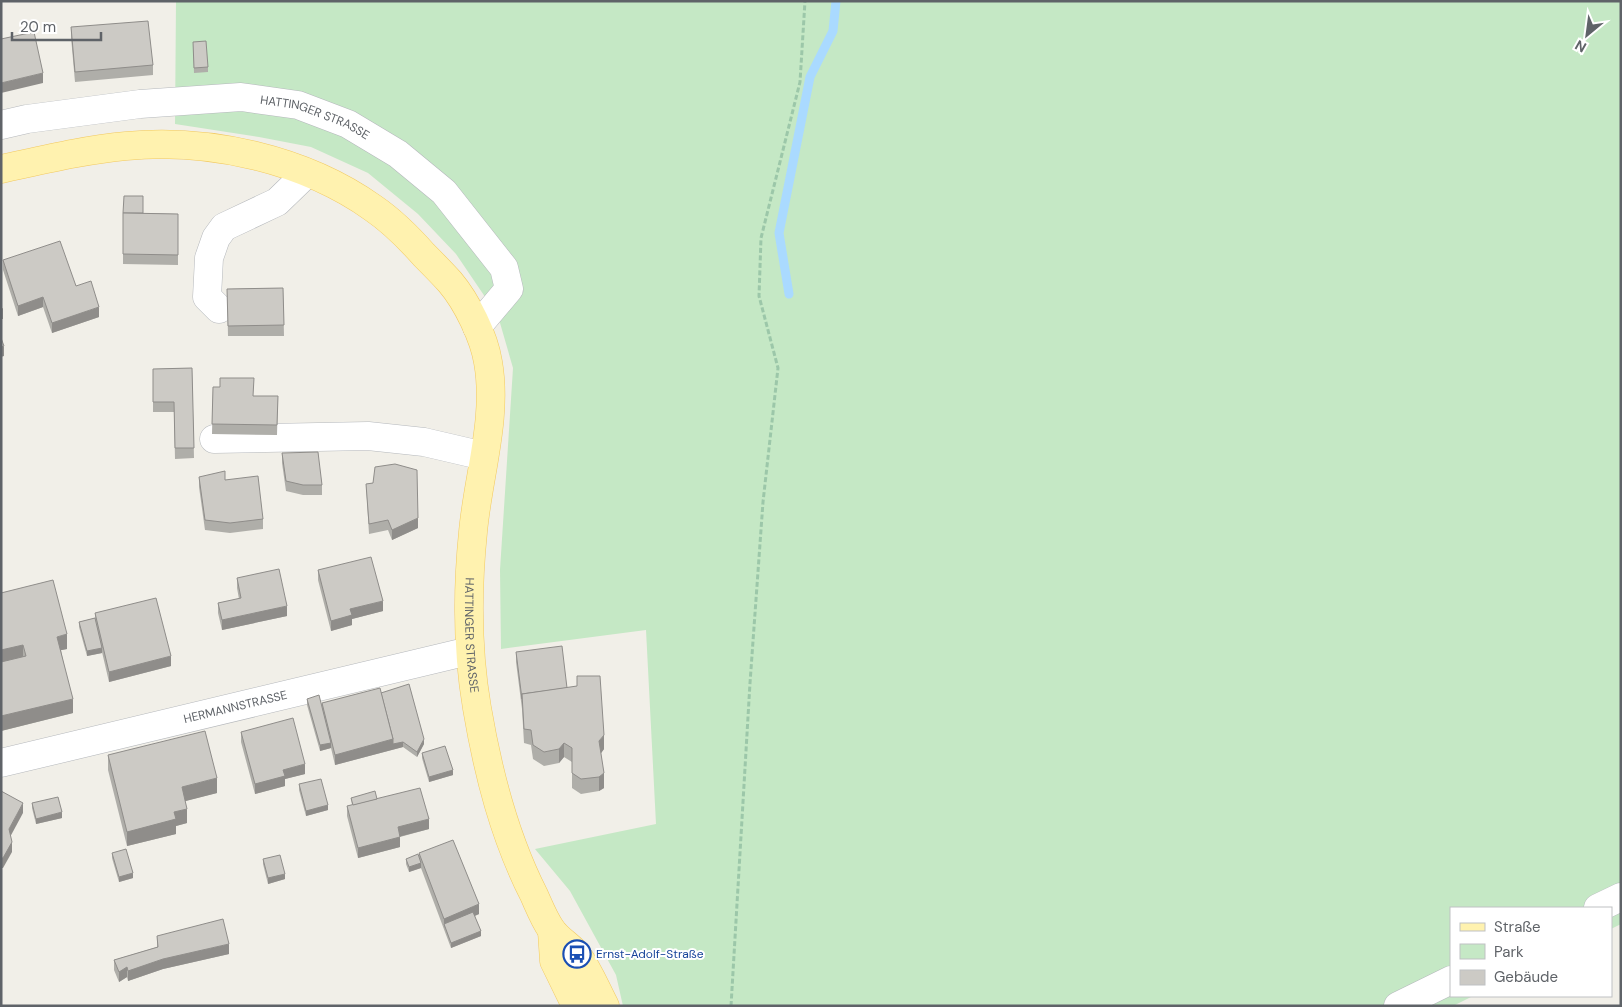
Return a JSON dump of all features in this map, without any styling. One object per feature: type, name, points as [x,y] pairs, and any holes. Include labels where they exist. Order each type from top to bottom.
[{"type":"main road","name":"HATTINGER STRASSE","points":[[1,169],[76,152],[128,146],[210,146],[257,156],[307,173],[348,192],[375,209],[411,240],[452,284],[477,326],[488,361],[491,401],[473,530],[469,601],[469,651],[476,706],[484,746],[500,814],[526,881],[552,931],[577,954],[605,1006]]},
{"type":"main road","name":"HATTINGER STRASSE","points":[[552,931],[554,961],[576,1006]]},
{"type":"street","name":"HATTINGER STRASSE","points":[[1,125],[27,119],[140,104],[241,96],[298,104],[348,124],[398,154],[444,192],[504,268],[509,288],[477,326]]},
{"type":"street","points":[[219,309],[207,297],[209,258],[216,238],[224,228],[277,202],[307,173]]},
{"type":"street","points":[[214,439],[368,436],[424,442],[484,456]]},
{"type":"street","name":"HERMANNSTRASSE","points":[[1,763],[469,651]]},
{"type":"street","points":[[1600,907],[1621,897]]},
{"type":"street","points":[[1398,1006],[1450,980]]},
{"type":"path","points":[[731,1006],[763,502],[778,368],[759,296],[761,238],[800,82],[805,1]]},
{"type":"green space","points":[[176,1],[1621,1],[1621,924],[1612,928],[1612,907],[1450,907],[1450,997],[1471,997],[1453,1006],[623,1006],[616,975],[570,891],[535,849],[656,824],[646,630],[501,649],[500,570],[513,368],[498,316],[456,254],[418,214],[368,173],[311,147],[175,124]]},
{"type":"building","points":[[148,21],[153,65],[75,72],[71,27]]},
{"type":"building","points":[[34,32],[43,73],[1,83],[1,39]]},
{"type":"building","points":[[206,41],[208,67],[194,68],[193,42]]},
{"type":"building","points":[[124,196],[143,196],[143,213],[123,213]]},
{"type":"building","points":[[123,213],[178,214],[178,255],[123,254]]},
{"type":"building","points":[[60,241],[76,286],[91,281],[99,307],[52,323],[43,297],[18,306],[3,260]]},
{"type":"building","points":[[283,288],[284,325],[228,326],[227,289]]},
{"type":"building","points":[[192,368],[194,448],[175,448],[174,402],[153,402],[153,369]]},
{"type":"building","points":[[220,378],[254,378],[253,396],[278,396],[277,425],[212,424],[213,387],[220,387]]},
{"type":"building","points":[[318,452],[322,485],[303,485],[286,481],[282,453]]},
{"type":"building","points":[[395,464],[417,470],[418,518],[392,530],[388,520],[369,524],[366,484],[373,483],[375,467]]},
{"type":"building","points":[[225,471],[225,480],[258,476],[263,519],[230,523],[205,520],[199,477]]},
{"type":"building","points":[[371,557],[383,601],[350,609],[352,615],[331,621],[318,570]]},
{"type":"building","points":[[279,569],[287,606],[222,620],[218,603],[241,598],[237,578]]},
{"type":"building","points":[[53,580],[67,634],[57,637],[73,699],[1,716],[1,662],[26,656],[23,645],[1,650],[1,593]]},
{"type":"building","points":[[156,598],[171,656],[109,672],[95,613]]},
{"type":"building","points":[[95,618],[102,648],[87,651],[79,622]]},
{"type":"building","points":[[562,646],[567,688],[522,694],[522,699],[516,652]]},
{"type":"building","points":[[577,676],[600,676],[604,735],[599,741],[604,773],[599,777],[581,779],[572,773],[572,748],[564,743],[559,749],[544,752],[533,745],[531,730],[524,729],[522,694],[577,686]]},
{"type":"building","points":[[409,684],[424,739],[417,752],[403,742],[393,744],[381,693]]},
{"type":"building","points":[[380,688],[393,739],[335,755],[322,703]]},
{"type":"building","points":[[319,695],[331,743],[320,745],[307,699]]},
{"type":"building","points":[[293,718],[305,764],[283,770],[285,776],[255,784],[241,732]]},
{"type":"building","points":[[205,731],[217,778],[182,787],[187,809],[174,812],[176,819],[127,832],[108,755]]},
{"type":"building","points":[[445,746],[453,770],[429,777],[422,753]]},
{"type":"building","points":[[321,779],[328,805],[306,811],[299,784]]},
{"type":"building","points":[[420,788],[429,819],[398,827],[400,837],[358,848],[347,806]]},
{"type":"building","points":[[1,791],[23,803],[9,829],[12,842],[3,858],[1,858]]},
{"type":"building","points":[[375,791],[377,799],[353,805],[351,798]]},
{"type":"building","points":[[58,797],[62,812],[36,819],[32,803]]},
{"type":"building","points":[[453,840],[479,904],[444,919],[419,853]]},
{"type":"building","points":[[126,849],[133,873],[119,877],[112,853]]},
{"type":"building","points":[[418,854],[421,863],[409,867],[406,859]]},
{"type":"building","points":[[280,855],[285,874],[268,878],[263,859]]},
{"type":"building","points":[[473,912],[481,931],[451,943],[444,924]]},
{"type":"building","points":[[223,919],[229,944],[163,959],[128,971],[127,967],[119,972],[114,960],[158,947],[157,936]]},
{"type":"waterway","points":[[789,294],[779,233],[810,77],[833,31],[836,1]]},
{"type":"place","name":"Ernst-Adolf-Straße","points":[[577,954]]}]
